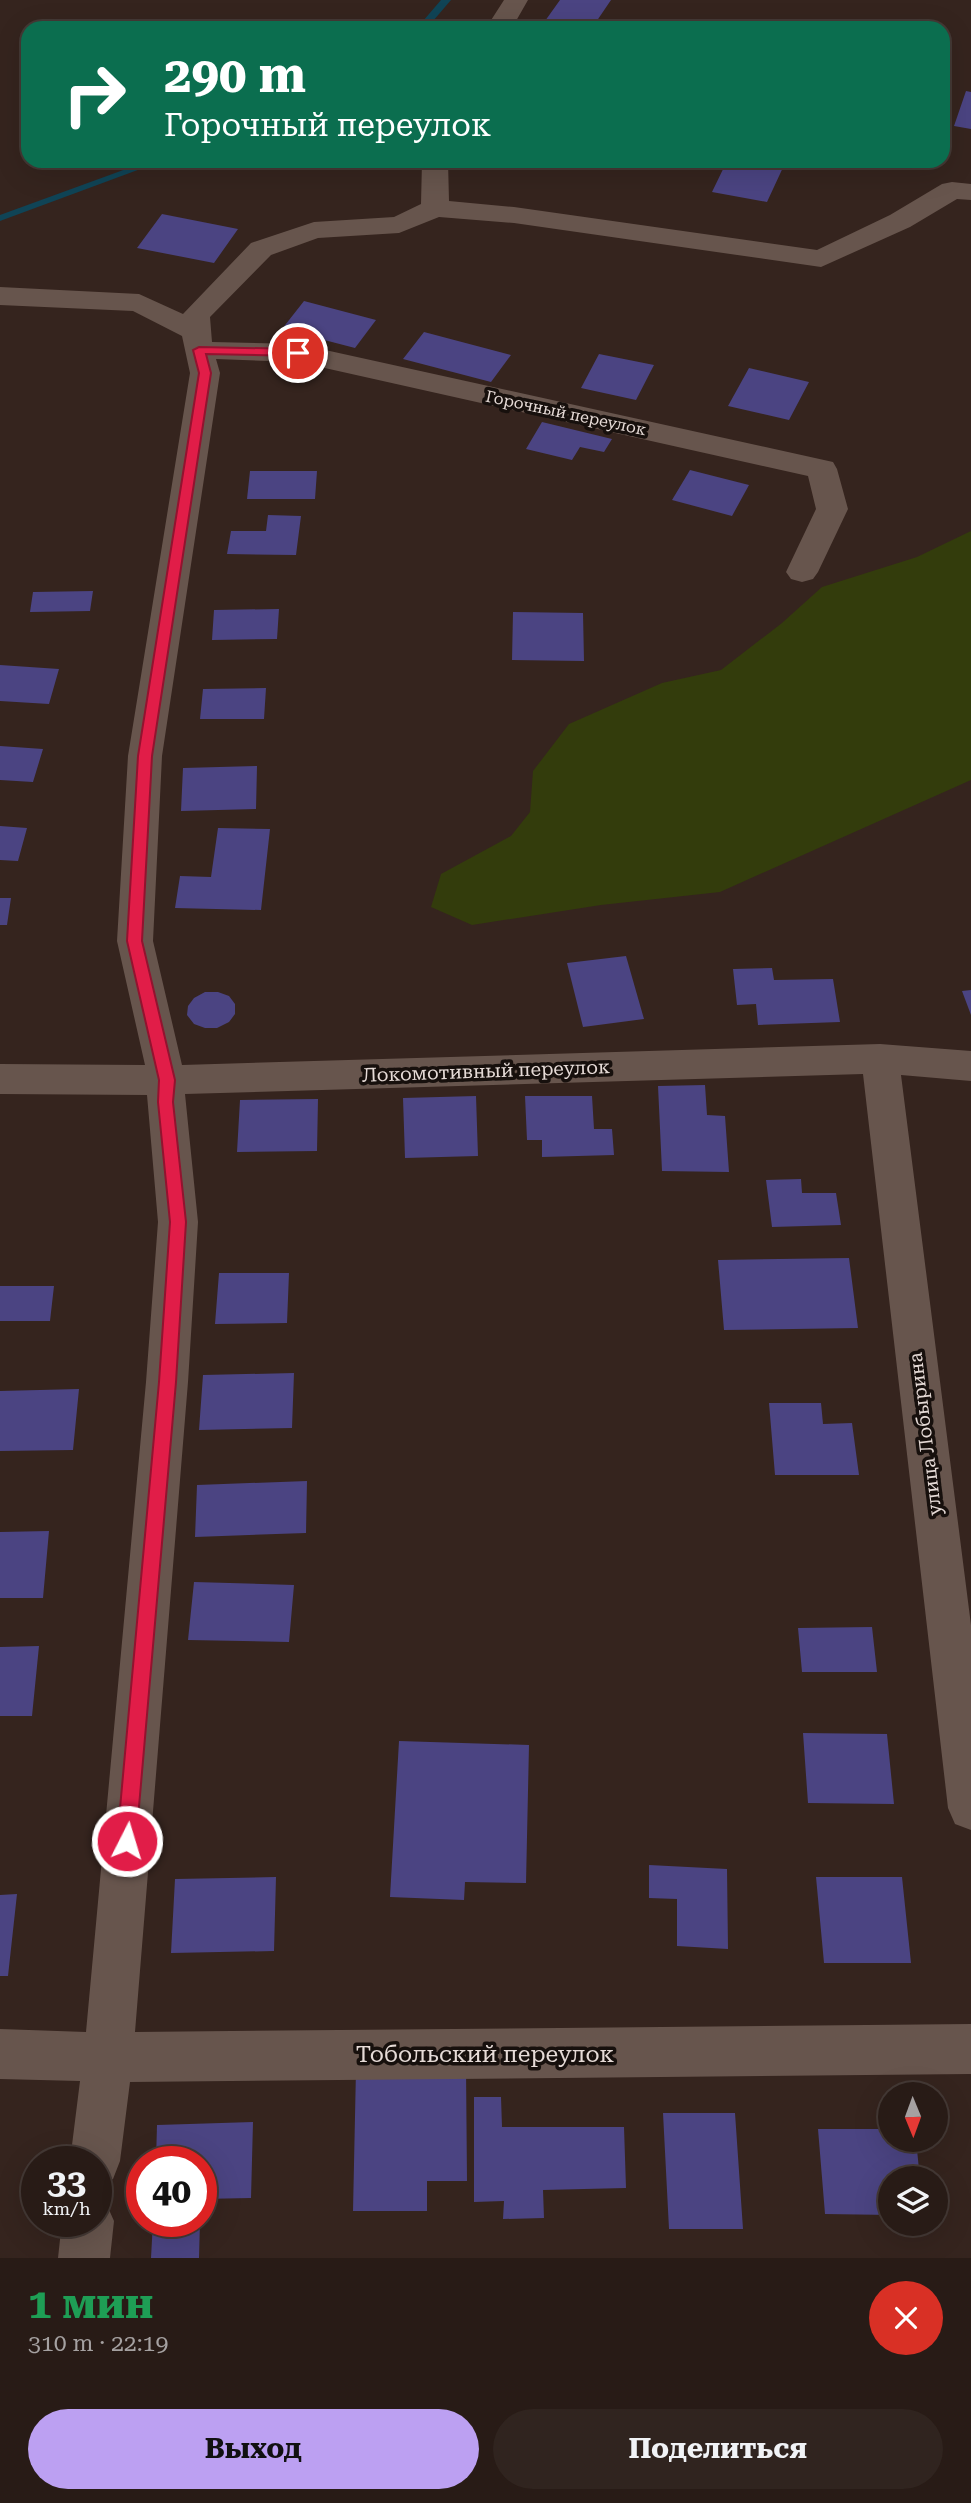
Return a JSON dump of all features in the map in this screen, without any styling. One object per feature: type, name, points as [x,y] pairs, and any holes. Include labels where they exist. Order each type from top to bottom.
[{"type":"street","points":[[503,21],[516,0]]},
{"type":"street","points":[[435,168],[435,208]]},
{"type":"street","points":[[97,2146],[108,2057],[167,1382],[178,1222],[166,1102],[167,1080],[135,941],[145,756],[205,373],[197,341],[196,315],[261,249],[314,230],[399,225],[435,208],[514,215],[821,259],[900,221],[952,190],[971,192]]},
{"type":"street","points":[[0,296],[139,303],[197,341]]},
{"type":"street","name":"Горочный переулок","points":[[197,341],[298,353],[822,469],[832,509],[802,572]]},
{"type":"street","name":"Локомотивный переулок","points":[[0,1079],[167,1080],[880,1059],[971,1066]]},
{"type":"street","name":"улица Лобырина","points":[[880,1059],[971,1808]]},
{"type":"street","name":"Тобольский переулок","points":[[0,2054],[108,2057],[971,2049]]},
{"type":"street","points":[[84,2258],[86,2237]]},
{"type":"green space","points":[[971,531],[971,780],[720,892],[601,905],[472,925],[431,907],[441,874],[511,836],[530,812],[533,771],[569,724],[662,683],[721,670],[782,623],[822,587],[917,557]]},
{"type":"building","points":[[560,0],[611,0],[597,21],[545,21]]},
{"type":"building","points":[[966,91],[971,92],[971,129],[954,126]]},
{"type":"building","points":[[724,168],[783,168],[767,202],[712,192]]},
{"type":"building","points":[[162,214],[238,229],[214,263],[137,248]]},
{"type":"building","points":[[304,301],[376,320],[355,348],[282,329]]},
{"type":"building","points":[[424,332],[511,355],[491,382],[403,359]]},
{"type":"building","points":[[599,354],[654,365],[636,400],[581,388]]},
{"type":"building","points":[[749,368],[809,382],[789,420],[728,406]]},
{"type":"building","points":[[542,422],[612,439],[604,452],[580,447],[572,460],[526,449]]},
{"type":"building","points":[[690,470],[749,485],[732,516],[672,500]]},
{"type":"building","points":[[250,471],[317,471],[315,499],[247,499]]},
{"type":"building","points":[[268,515],[301,516],[296,555],[227,554],[231,531],[266,531]]},
{"type":"building","points":[[93,591],[90,611],[30,612],[33,592]]},
{"type":"building","points":[[279,609],[277,639],[212,640],[214,610]]},
{"type":"building","points":[[513,612],[583,613],[584,661],[512,660]]},
{"type":"building","points":[[0,665],[59,669],[49,704],[0,701]]},
{"type":"building","points":[[266,688],[264,719],[200,719],[203,689]]},
{"type":"building","points":[[0,746],[43,749],[33,782],[0,780]]},
{"type":"building","points":[[257,766],[256,809],[181,811],[183,768]]},
{"type":"building","points":[[0,826],[27,828],[18,861],[0,860]]},
{"type":"building","points":[[218,828],[270,829],[261,910],[175,908],[180,876],[211,877]]},
{"type":"building","points":[[0,898],[11,898],[7,925],[0,925]]},
{"type":"building","points":[[626,956],[644,1019],[583,1027],[567,963]]},
{"type":"building","points":[[772,968],[774,980],[833,979],[840,1022],[758,1025],[756,1004],[737,1005],[733,969]]},
{"type":"building","points":[[971,990],[971,1015],[962,991]]},
{"type":"building","points":[[205,992],[218,992],[229,996],[235,1004],[235,1014],[229,1022],[217,1028],[194,1024],[187,1015],[188,1006],[194,998]]},
{"type":"building","points":[[705,1085],[707,1115],[725,1116],[729,1172],[662,1171],[658,1086]]},
{"type":"building","points":[[476,1096],[478,1156],[405,1158],[403,1098]]},
{"type":"building","points":[[525,1096],[592,1096],[594,1129],[612,1129],[614,1155],[542,1157],[542,1140],[527,1140]]},
{"type":"building","points":[[318,1099],[317,1151],[237,1152],[240,1100]]},
{"type":"building","points":[[801,1179],[802,1193],[836,1193],[841,1225],[772,1227],[766,1180]]},
{"type":"building","points":[[849,1258],[858,1328],[724,1330],[718,1260]]},
{"type":"building","points":[[219,1273],[289,1273],[287,1323],[215,1324]]},
{"type":"building","points":[[0,1286],[54,1286],[50,1321],[0,1321]]},
{"type":"building","points":[[294,1373],[292,1428],[199,1430],[203,1375]]},
{"type":"building","points":[[79,1389],[73,1450],[0,1451],[0,1391]]},
{"type":"building","points":[[769,1403],[821,1403],[823,1424],[852,1423],[859,1475],[775,1475]]},
{"type":"building","points":[[307,1481],[306,1533],[195,1537],[197,1485]]},
{"type":"building","points":[[49,1531],[43,1598],[0,1598],[0,1532]]},
{"type":"building","points":[[194,1582],[294,1585],[289,1642],[188,1640]]},
{"type":"building","points":[[872,1627],[877,1672],[802,1672],[798,1628]]},
{"type":"building","points":[[39,1646],[32,1716],[0,1716],[0,1647]]},
{"type":"building","points":[[803,1733],[887,1734],[894,1804],[808,1803]]},
{"type":"building","points":[[399,1741],[529,1745],[526,1883],[465,1882],[464,1900],[390,1897]]},
{"type":"building","points":[[649,1865],[727,1869],[728,1949],[677,1946],[677,1899],[649,1898]]},
{"type":"building","points":[[276,1877],[274,1951],[171,1953],[175,1879]]},
{"type":"building","points":[[816,1877],[902,1877],[911,1963],[824,1963]]},
{"type":"building","points":[[17,1894],[8,1976],[0,1976],[0,1895]]},
{"type":"building","points":[[466,2067],[467,2181],[427,2181],[427,2211],[353,2211],[356,2069]]},
{"type":"building","points":[[474,2097],[501,2097],[502,2127],[624,2127],[626,2188],[543,2190],[544,2218],[503,2219],[504,2201],[474,2202]]},
{"type":"building","points":[[663,2113],[735,2113],[743,2229],[669,2229]]},
{"type":"building","points":[[253,2122],[251,2198],[217,2199],[217,2146],[156,2146],[157,2125]]},
{"type":"building","points":[[818,2129],[878,2129],[878,2152],[917,2152],[919,2166],[878,2166],[878,2215],[825,2214]]},
{"type":"building","points":[[152,2237],[200,2237],[199,2258],[151,2258]]},
{"type":"waterway","points":[[428,21],[446,0]]},
{"type":"waterway","points":[[0,218],[138,168]]},
{"type":"route","points":[[127,1841],[167,1382],[178,1222],[166,1102],[167,1080],[135,941],[145,756],[205,373],[199,350],[298,353]]}]
